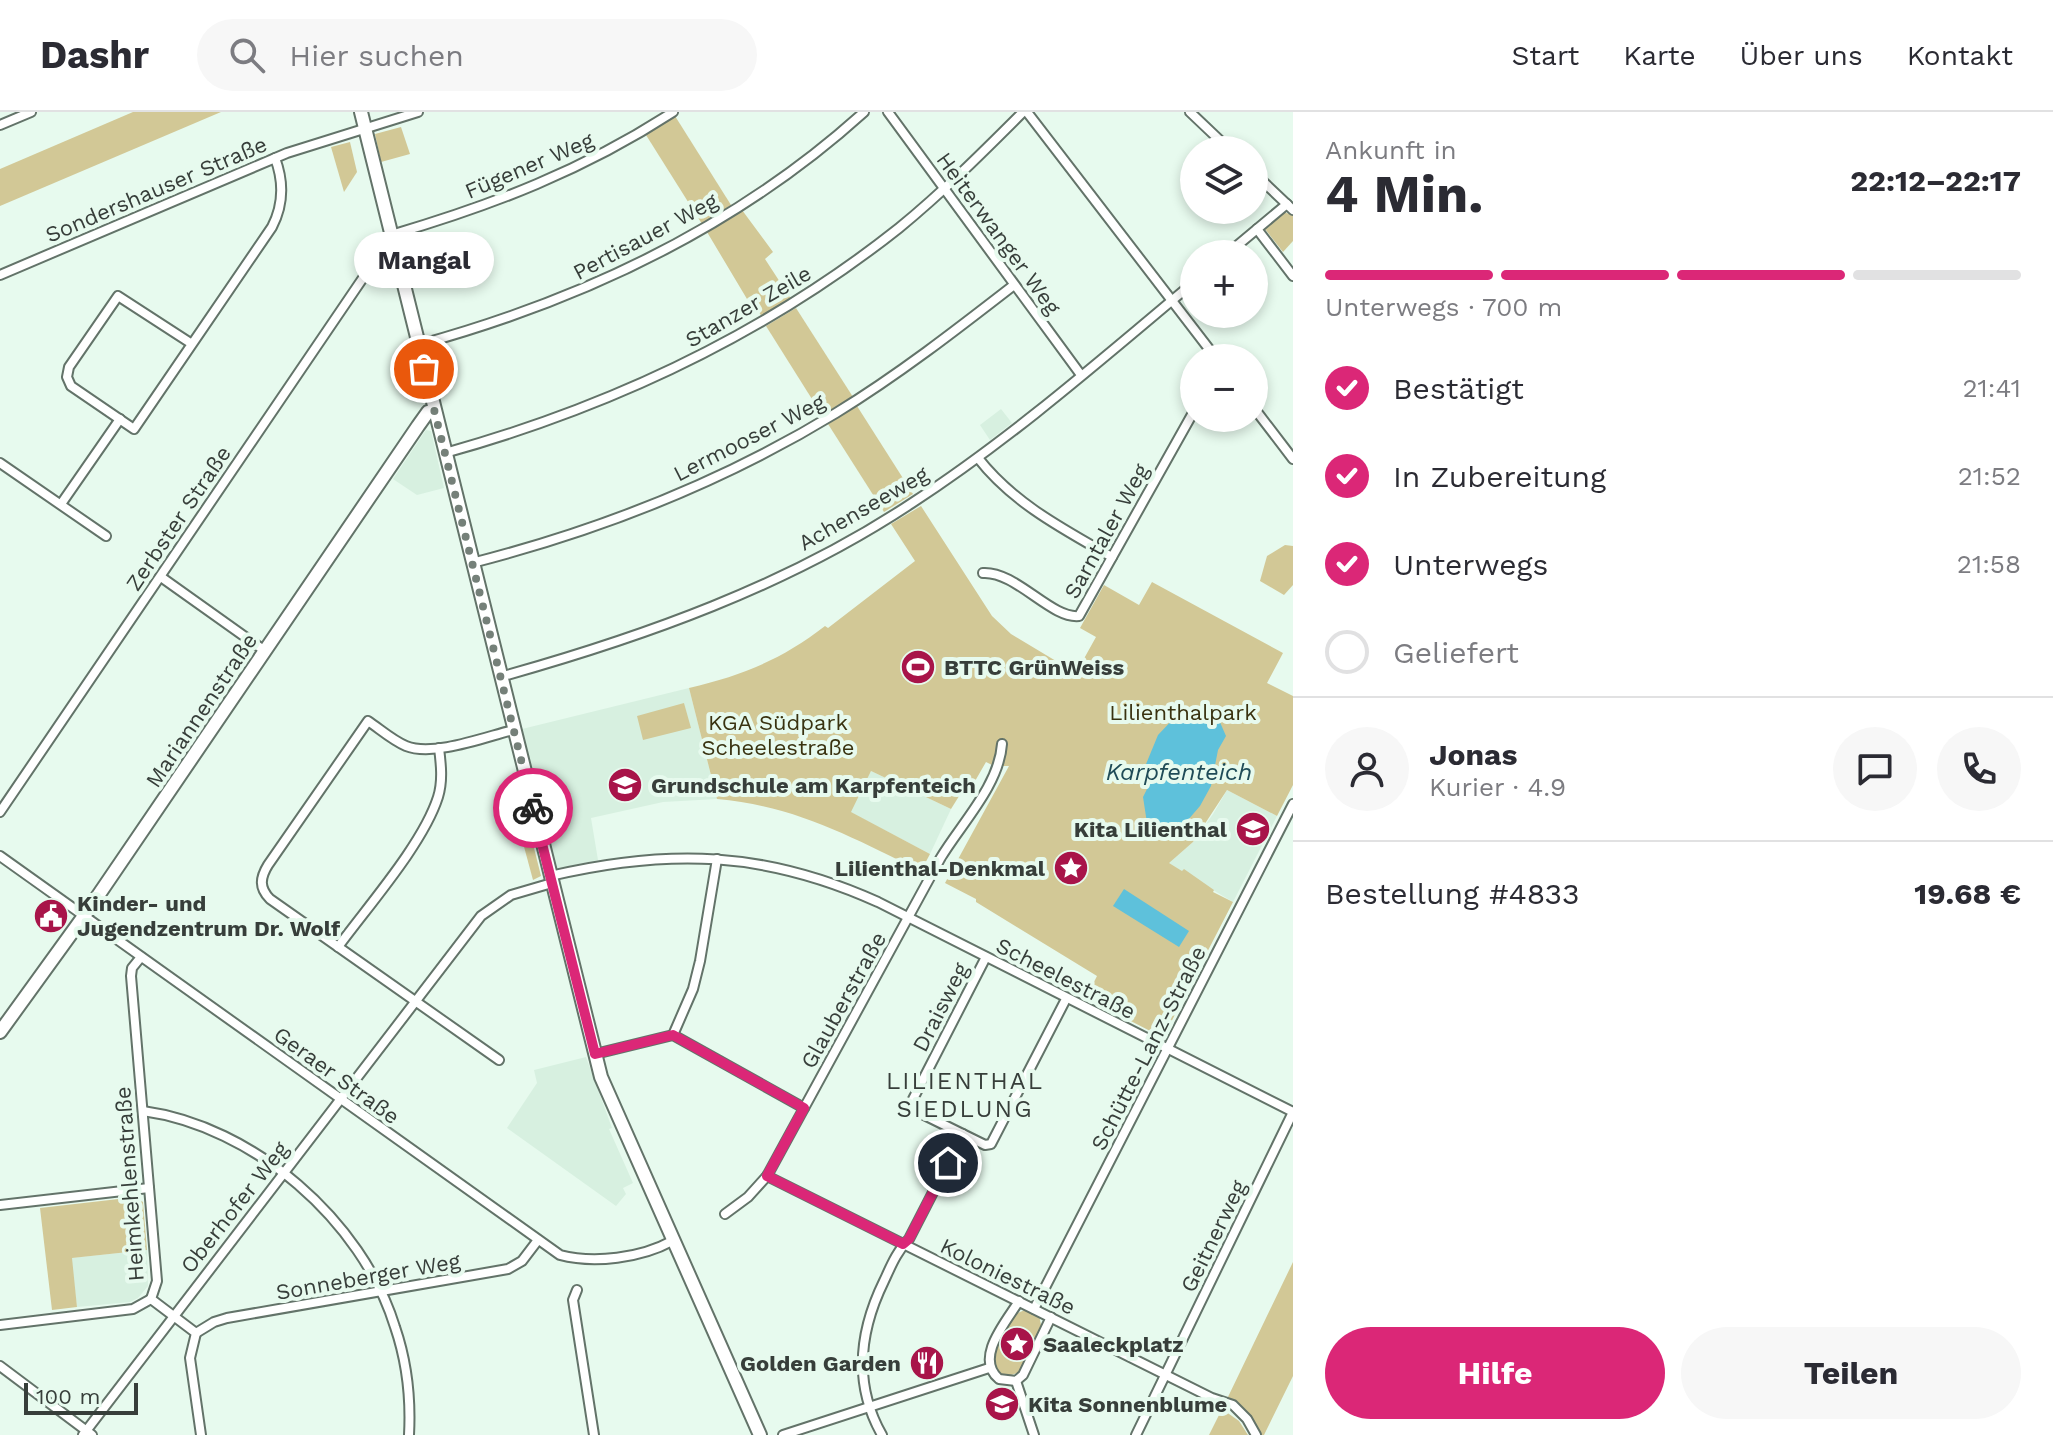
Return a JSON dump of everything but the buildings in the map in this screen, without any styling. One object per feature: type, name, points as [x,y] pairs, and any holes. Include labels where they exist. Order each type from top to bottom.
[{"type":"main road","points":[[361,112],[605,1090],[658,1210],[665,1217],[672,1241],[760,1435]]},
{"type":"main road","name":"Mariannenstraße","points":[[0,1032],[84,917],[421,422],[428,412],[434,411]]},
{"type":"street","points":[[0,125],[31,112]]},
{"type":"street","name":"Sondershauser Straße","points":[[0,275],[275,158],[418,112]]},
{"type":"street","name":"Fügener Weg","points":[[391,235],[533,187],[625,142],[673,112]]},
{"type":"street","name":"Pertisauer Weg","points":[[418,345],[536,309],[643,262],[755,196],[815,153],[864,112]]},
{"type":"street","name":"Heiterwanger Weg","points":[[888,112],[1081,375]]},
{"type":"street","points":[[1025,112],[1205,344]]},
{"type":"street","name":"Stanzer Zeile","points":[[445,453],[560,418],[661,376],[780,312],[885,238],[945,189],[1025,112]]},
{"type":"street","points":[[1190,112],[1215,136]]},
{"type":"street","points":[[192,344],[121,296],[116,298],[69,367],[67,377],[71,386],[134,429],[192,344],[276,218],[283,186],[275,158]]},
{"type":"street","points":[[1244,240],[1290,207],[1268,186]]},
{"type":"street","points":[[1257,229],[1293,276]]},
{"type":"street","name":"Zerbster Straße","points":[[0,812],[365,275],[374,266],[396,259]]},
{"type":"street","name":"Lermooser Weg","points":[[472,563],[603,524],[696,487],[756,457],[860,397],[929,350],[1014,285]]},
{"type":"street","name":"Achenseeweg","points":[[500,677],[601,649],[677,621],[755,588],[910,505],[978,458],[1180,293]]},
{"type":"street","points":[[61,504],[120,419]]},
{"type":"street","points":[[1268,426],[1293,459]]},
{"type":"street","name":"Sarntaler Weg","points":[[983,573],[1003,577],[1067,615],[1075,617],[1082,614],[1182,432]]},
{"type":"street","points":[[978,458],[997,480],[1029,507],[1112,557]]},
{"type":"street","points":[[0,463],[106,536]]},
{"type":"street","points":[[161,577],[265,651]]},
{"type":"street","points":[[499,1060],[266,895],[261,878],[368,721],[408,747],[425,749],[513,730]]},
{"type":"street","points":[[908,918],[949,844],[962,830],[985,788],[999,762],[1002,744]]},
{"type":"street","points":[[338,947],[430,819],[439,794],[439,748]]},
{"type":"street","name":"Schütte-Lanz-Straße","points":[[1034,1309],[1293,804]]},
{"type":"street","name":"Geraer Straße","points":[[0,856],[560,1255],[595,1260],[657,1249],[672,1241]]},
{"type":"street","points":[[673,1035],[693,989],[700,961],[717,859]]},
{"type":"street","name":"Scheelestraße","points":[[551,880],[628,860],[717,859],[762,864],[809,875],[857,892],[1293,1112]]},
{"type":"street","name":"Oberhofer Weg","points":[[87,1433],[173,1316],[488,910],[511,895],[551,880]]},
{"type":"street","name":"Glauberstraße","points":[[725,1214],[748,1197],[767,1176],[908,918]]},
{"type":"street","name":"Heimkehlenstraße","points":[[141,957],[132,968],[131,976],[157,1281],[151,1299],[196,1333]]},
{"type":"street","name":"Draisweg","points":[[963,1134],[914,1110],[912,1101],[986,957]]},
{"type":"street","points":[[882,1435],[869,1407],[862,1371],[865,1328],[880,1290],[963,1134],[985,1145],[991,1144],[1066,999]]},
{"type":"street","points":[[595,1054],[673,1035],[804,1108]]},
{"type":"street","points":[[143,1111],[182,1119],[247,1148],[284,1173],[334,1221],[353,1244],[381,1292],[395,1325],[406,1369],[409,1435]]},
{"type":"street","name":"Geitnerweg","points":[[1136,1435],[1293,1112]]},
{"type":"street","name":"Koloniestraße","points":[[767,1176],[1220,1402],[1233,1405],[1247,1419],[1256,1435]]},
{"type":"street","points":[[0,1205],[149,1188]]},
{"type":"street","name":"Sonneberger Weg","points":[[196,1333],[227,1318],[508,1269],[522,1261],[538,1240]]},
{"type":"street","points":[[577,1290],[573,1300],[594,1435]]},
{"type":"street","points":[[0,1325],[133,1309],[151,1299]]},
{"type":"street","points":[[1019,1301],[989,1355],[989,1368],[999,1379],[1016,1381],[1023,1375],[1051,1317]]},
{"type":"street","points":[[196,1333],[190,1358],[201,1435]]},
{"type":"street","points":[[0,1366],[87,1433]]},
{"type":"street","points":[[783,1435],[989,1368]]},
{"type":"street","points":[[1016,1381],[1034,1435]]},
{"type":"shaded area","points":[[1001,409],[1012,423],[990,440],[980,425]]},
{"type":"shaded area","points":[[426,430],[431,431],[444,488],[417,495],[393,479]]},
{"type":"shaded area","name":"Grundschule am Karpfenteich","points":[[689,688],[717,799],[663,802],[591,818],[598,860],[557,869],[522,729]]},
{"type":"shaded area","points":[[871,771],[951,809],[930,854],[850,812]]},
{"type":"shaded area","points":[[1227,790],[1277,816],[1233,902],[1168,863],[1193,842]]},
{"type":"shaded area","points":[[586,1057],[612,1128],[609,1129],[633,1183],[623,1188],[626,1194],[616,1206],[507,1128],[537,1083],[534,1070]]},
{"type":"shaded area","points":[[147,1250],[148,1286],[138,1298],[130,1302],[77,1307],[71,1258]]},
{"type":"green space","points":[[133,112],[221,112],[0,206],[0,169]]},
{"type":"green space","points":[[675,116],[731,205],[702,224],[646,135]]},
{"type":"green space","points":[[401,127],[410,154],[381,162],[375,134]]},
{"type":"green space","points":[[350,142],[357,172],[344,192],[331,147]]},
{"type":"green space","points":[[742,210],[773,252],[765,259],[791,299],[762,317],[750,298],[747,299],[707,232]]},
{"type":"green space","points":[[1283,212],[1293,215],[1293,241],[1283,252],[1265,229]]},
{"type":"green space","points":[[796,308],[853,397],[822,415],[766,326]]},
{"type":"green space","points":[[857,406],[913,494],[884,512],[828,424]]},
{"type":"green space","points":[[921,506],[992,616],[1011,634],[1076,673],[1096,637],[1080,628],[1104,585],[1139,605],[1152,582],[1283,653],[1267,683],[1293,696],[1293,785],[1277,816],[1227,790],[1193,842],[1169,863],[1182,871],[1184,869],[1213,892],[1233,902],[1166,1032],[1158,1035],[1086,998],[1097,976],[976,902],[976,899],[945,883],[1009,766],[994,766],[986,762],[967,795],[961,793],[951,809],[871,771],[851,812],[930,854],[921,871],[847,835],[798,816],[772,808],[717,799],[689,688],[727,678],[777,657],[825,626],[828,628],[915,561],[891,524]]},
{"type":"green space","points":[[1285,545],[1293,546],[1293,585],[1284,595],[1260,581],[1267,556]]},
{"type":"green space","points":[[684,703],[691,728],[643,740],[637,716]]},
{"type":"green space","points":[[532,840],[541,876],[533,880],[523,843]]},
{"type":"green space","points":[[136,1197],[143,1202],[147,1250],[72,1258],[77,1307],[52,1310],[40,1208]]},
{"type":"green space","points":[[1293,1262],[1293,1376],[1264,1435],[1260,1435],[1247,1414],[1227,1399]]},
{"type":"green space","points":[[1027,1309],[1039,1315],[1042,1330],[1020,1372],[1005,1377],[993,1366],[993,1356],[1013,1315]]},
{"type":"green space","points":[[1222,1409],[1239,1421],[1248,1435],[1209,1435]]},
{"type":"water","name":"Karpfenteich","points":[[1204,708],[1219,720],[1226,736],[1218,750],[1211,786],[1200,806],[1175,835],[1165,835],[1164,830],[1152,822],[1147,823],[1143,797],[1148,787],[1144,769],[1158,735],[1178,714]]},
{"type":"water","points":[[1124,889],[1189,931],[1179,947],[1113,906]]},
{"type":"way so far","points":[[424,369],[533,808]]},
{"type":"place","name":"Mangal","points":[[424,369]]},
{"type":"place","name":"BTTC GrünWeiss","points":[[918,667]]},
{"type":"place","name":"Grundschule am Karpfenteich","points":[[625,785]]},
{"type":"place","name":"Kita Lilienthal","points":[[1253,829]]},
{"type":"place","name":"Lilienthal-Denkmal","points":[[1071,868]]},
{"type":"place","name":"Kinder- und Jugendzentrum Dr. Wolf","points":[[51,916]]},
{"type":"place","name":"Saaleckplatz","points":[[1017,1344]]},
{"type":"place","name":"Golden Garden","points":[[927,1363]]},
{"type":"place","name":"Kita Sonnenblume","points":[[1002,1404]]},
{"type":"district","name":"LILIENTHAL SIEDLUNG","points":[[965,1095]]},
{"type":"route","points":[[533,808],[595,1054],[673,1035],[804,1108],[767,1176],[903,1244],[909,1239],[948,1163]]},
{"type":"park label","name":"Lilienthalpark","points":[[1183,712]]},
{"type":"park label","name":"KGA Südpark Scheelestraße","points":[[778,734]]}]
